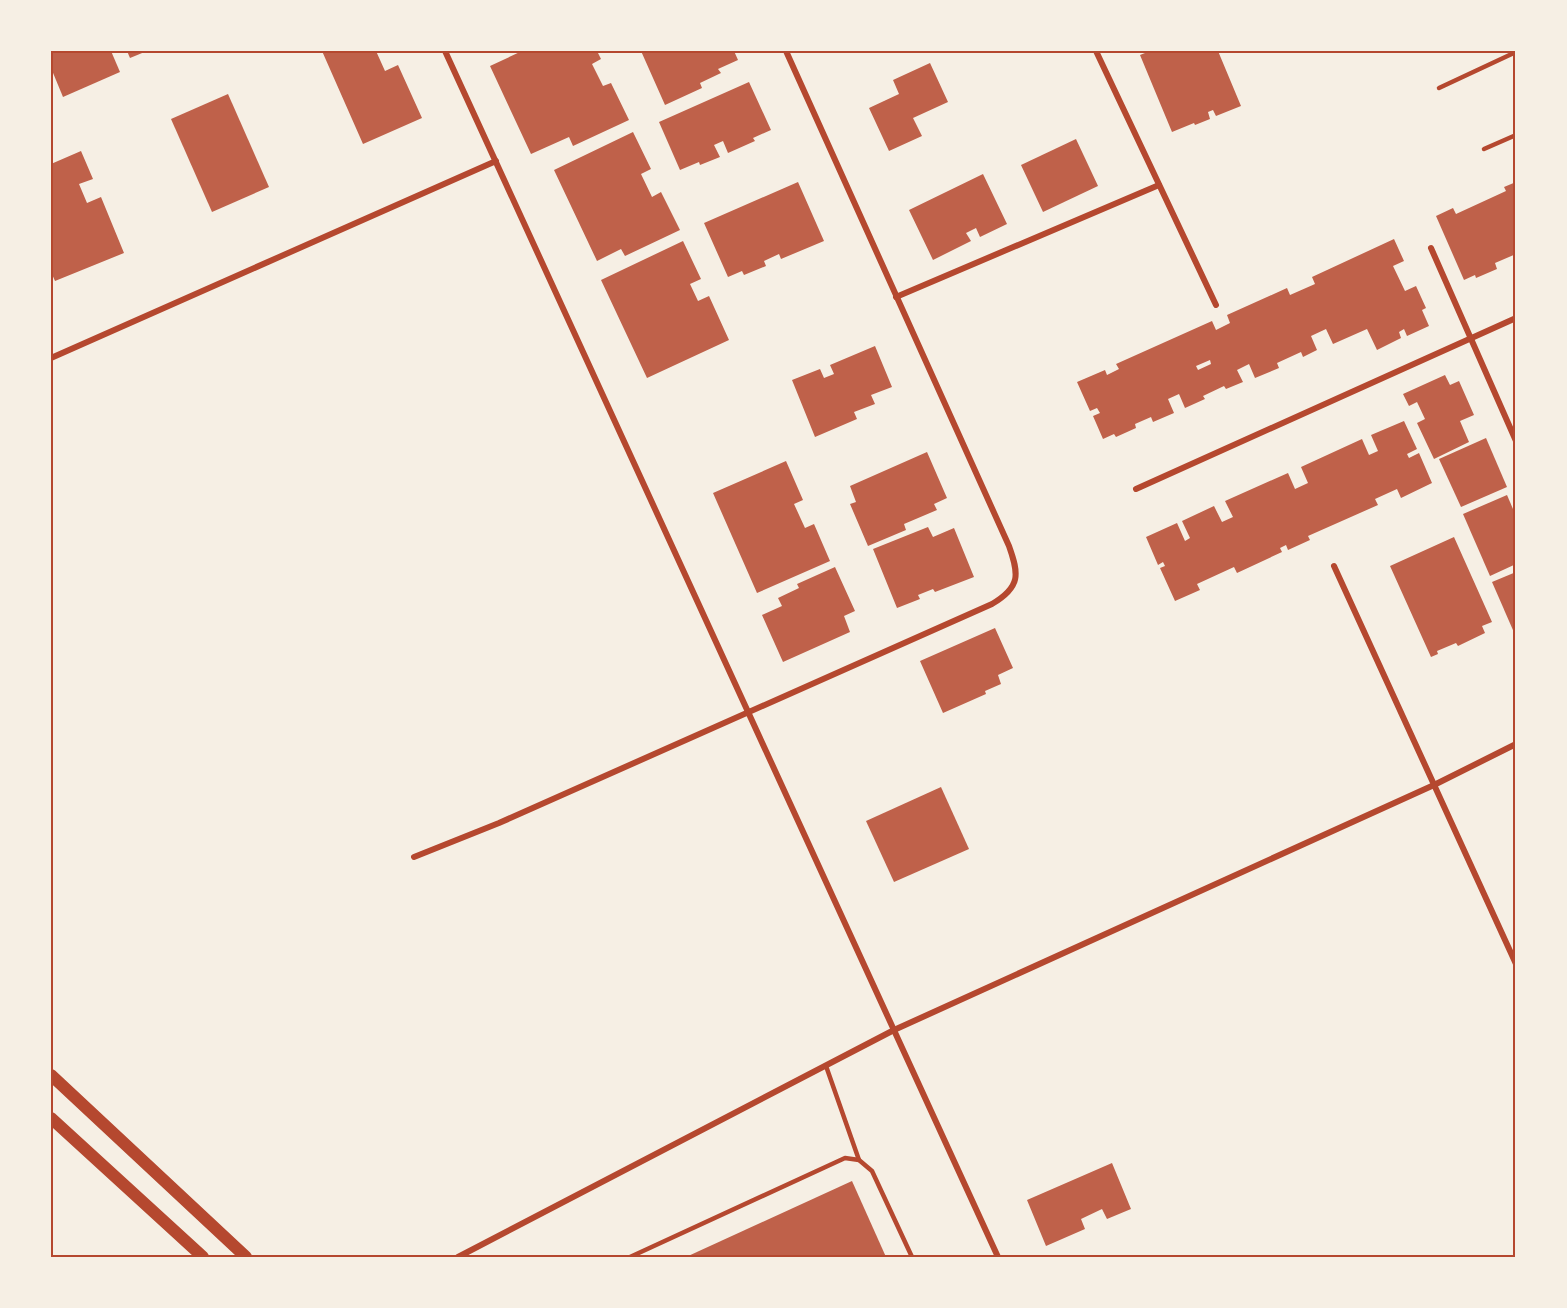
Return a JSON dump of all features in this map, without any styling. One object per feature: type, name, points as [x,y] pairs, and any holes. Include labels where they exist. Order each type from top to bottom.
[{"type":"main road","points":[[51,1075],[246,1257]]},
{"type":"main road","points":[[51,1118],[203,1257]]},
{"type":"street","points":[[446,51],[998,1257]]},
{"type":"street","points":[[414,857],[499,823],[992,604],[1008,595],[1015,582],[1016,566],[1009,546],[786,51]]},
{"type":"street","points":[[1096,51],[1216,305]]},
{"type":"street","points":[[51,358],[496,161]]},
{"type":"street","points":[[896,297],[1159,185]]},
{"type":"street","points":[[1431,248],[1516,441]]},
{"type":"street","points":[[1136,489],[1516,318]]},
{"type":"street","points":[[1335,566],[1516,964]]},
{"type":"street","points":[[458,1257],[894,1030],[1434,786],[1516,744]]},
{"type":"lane","points":[[1439,88],[1514,52]]},
{"type":"lane","points":[[1484,149],[1516,135]]},
{"type":"lane","points":[[826,1066],[859,1160],[872,1171],[912,1257]]},
{"type":"lane","points":[[630,1257],[845,1158],[859,1160]]},
{"type":"building","points":[[51,51],[111,51],[120,72],[63,97],[51,68]]},
{"type":"building","points":[[127,51],[147,51],[130,58]]},
{"type":"building","points":[[322,51],[376,51],[385,71],[398,65],[422,118],[363,144]]},
{"type":"building","points":[[522,51],[597,51],[601,59],[592,64],[603,86],[611,83],[629,120],[573,146],[569,137],[531,154],[490,66]]},
{"type":"building","points":[[641,51],[734,51],[738,60],[718,69],[721,73],[700,83],[702,88],[665,105]]},
{"type":"building","points":[[1150,51],[1218,51],[1241,106],[1216,116],[1213,110],[1208,112],[1210,119],[1172,132],[1140,55]]},
{"type":"building","points":[[930,63],[948,102],[913,118],[922,136],[889,151],[869,108],[899,94],[893,80]]},
{"type":"building","points":[[749,82],[771,130],[753,138],[755,141],[728,153],[723,141],[714,145],[720,157],[680,170],[659,122]]},
{"type":"building","points":[[228,94],[269,187],[212,212],[171,119]]},
{"type":"building","points":[[633,132],[651,169],[641,174],[652,197],[661,192],[680,230],[625,256],[621,249],[597,261],[554,170]]},
{"type":"building","points":[[1076,139],[1098,186],[1043,212],[1021,165]]},
{"type":"building","points":[[81,151],[93,179],[79,184],[87,203],[101,197],[124,253],[55,281],[51,272],[51,164]]},
{"type":"building","points":[[983,174],[1007,224],[980,237],[976,228],[966,233],[971,241],[933,260],[909,210]]},
{"type":"building","points":[[798,182],[824,241],[781,259],[779,254],[764,261],[766,266],[744,275],[742,271],[728,277],[704,223]]},
{"type":"building","points":[[1516,182],[1516,254],[1495,263],[1497,269],[1476,278],[1475,275],[1464,280],[1436,216],[1453,208],[1456,214],[1506,191],[1504,187]]},
{"type":"building","points":[[1394,239],[1404,261],[1393,266],[1405,291],[1416,286],[1426,308],[1422,310],[1429,326],[1407,336],[1404,329],[1399,332],[1401,338],[1377,350],[1367,329],[1333,344],[1326,329],[1311,336],[1317,350],[1303,357],[1301,352],[1277,363],[1279,368],[1255,378],[1249,364],[1237,370],[1243,382],[1226,389],[1224,386],[1203,396],[1205,399],[1185,408],[1179,394],[1168,399],[1174,413],[1153,422],[1151,417],[1135,424],[1136,428],[1116,437],[1114,434],[1103,439],[1093,416],[1100,413],[1097,408],[1090,411],[1077,382],[1105,370],[1107,375],[1119,369],[1116,364],[1212,321],[1216,330],[1230,323],[1227,315],[1287,288],[1290,295],[1315,284],[1312,277]],"holes":[[[1210,360],[1211,364],[1198,370],[1196,366]]]},
{"type":"building","points":[[683,241],[701,279],[690,284],[698,301],[709,296],[729,340],[647,378],[601,280]]},
{"type":"building","points":[[875,346],[892,387],[871,395],[875,404],[854,412],[857,419],[815,437],[792,380],[820,369],[824,378],[834,374],[830,365]]},
{"type":"building","points":[[1445,375],[1450,385],[1459,381],[1474,415],[1460,421],[1469,442],[1434,459],[1417,423],[1425,419],[1417,402],[1409,406],[1403,394]]},
{"type":"building","points":[[1404,421],[1417,449],[1407,454],[1409,458],[1419,453],[1432,483],[1401,498],[1397,489],[1375,499],[1378,505],[1308,536],[1310,540],[1288,550],[1286,545],[1280,548],[1282,552],[1237,573],[1234,567],[1197,584],[1200,590],[1175,601],[1160,568],[1165,566],[1163,562],[1158,565],[1146,537],[1177,523],[1185,541],[1190,538],[1182,521],[1214,506],[1222,522],[1233,517],[1225,501],[1288,473],[1295,489],[1308,483],[1301,467],[1362,439],[1369,455],[1378,451],[1371,435]]},
{"type":"building","points":[[1486,438],[1507,487],[1461,507],[1439,459]]},
{"type":"building","points":[[927,452],[947,498],[934,504],[937,510],[904,524],[906,530],[868,546],[850,504],[856,502],[850,486]]},
{"type":"building","points":[[786,461],[803,500],[794,504],[805,528],[814,524],[830,561],[757,593],[713,493]]},
{"type":"building","points":[[1507,495],[1516,516],[1516,564],[1490,576],[1463,514]]},
{"type":"building","points":[[928,527],[933,537],[954,528],[974,577],[935,592],[933,589],[918,595],[920,599],[897,608],[873,549]]},
{"type":"building","points":[[1454,537],[1492,622],[1482,626],[1485,633],[1458,646],[1456,643],[1437,651],[1438,654],[1431,657],[1390,566]]},
{"type":"building","points":[[835,567],[855,611],[844,616],[850,632],[783,662],[762,615],[782,606],[778,598],[799,588],[797,584]]},
{"type":"building","points":[[1516,572],[1516,637],[1492,582]]},
{"type":"building","points":[[995,628],[1013,668],[998,675],[1001,684],[985,691],[986,694],[943,713],[920,661]]},
{"type":"building","points":[[941,787],[969,849],[894,882],[866,821]]},
{"type":"building","points":[[1112,1163],[1131,1209],[1107,1219],[1102,1209],[1081,1219],[1085,1229],[1046,1246],[1027,1200]]},
{"type":"building","points":[[852,1181],[886,1257],[686,1257]]}]
